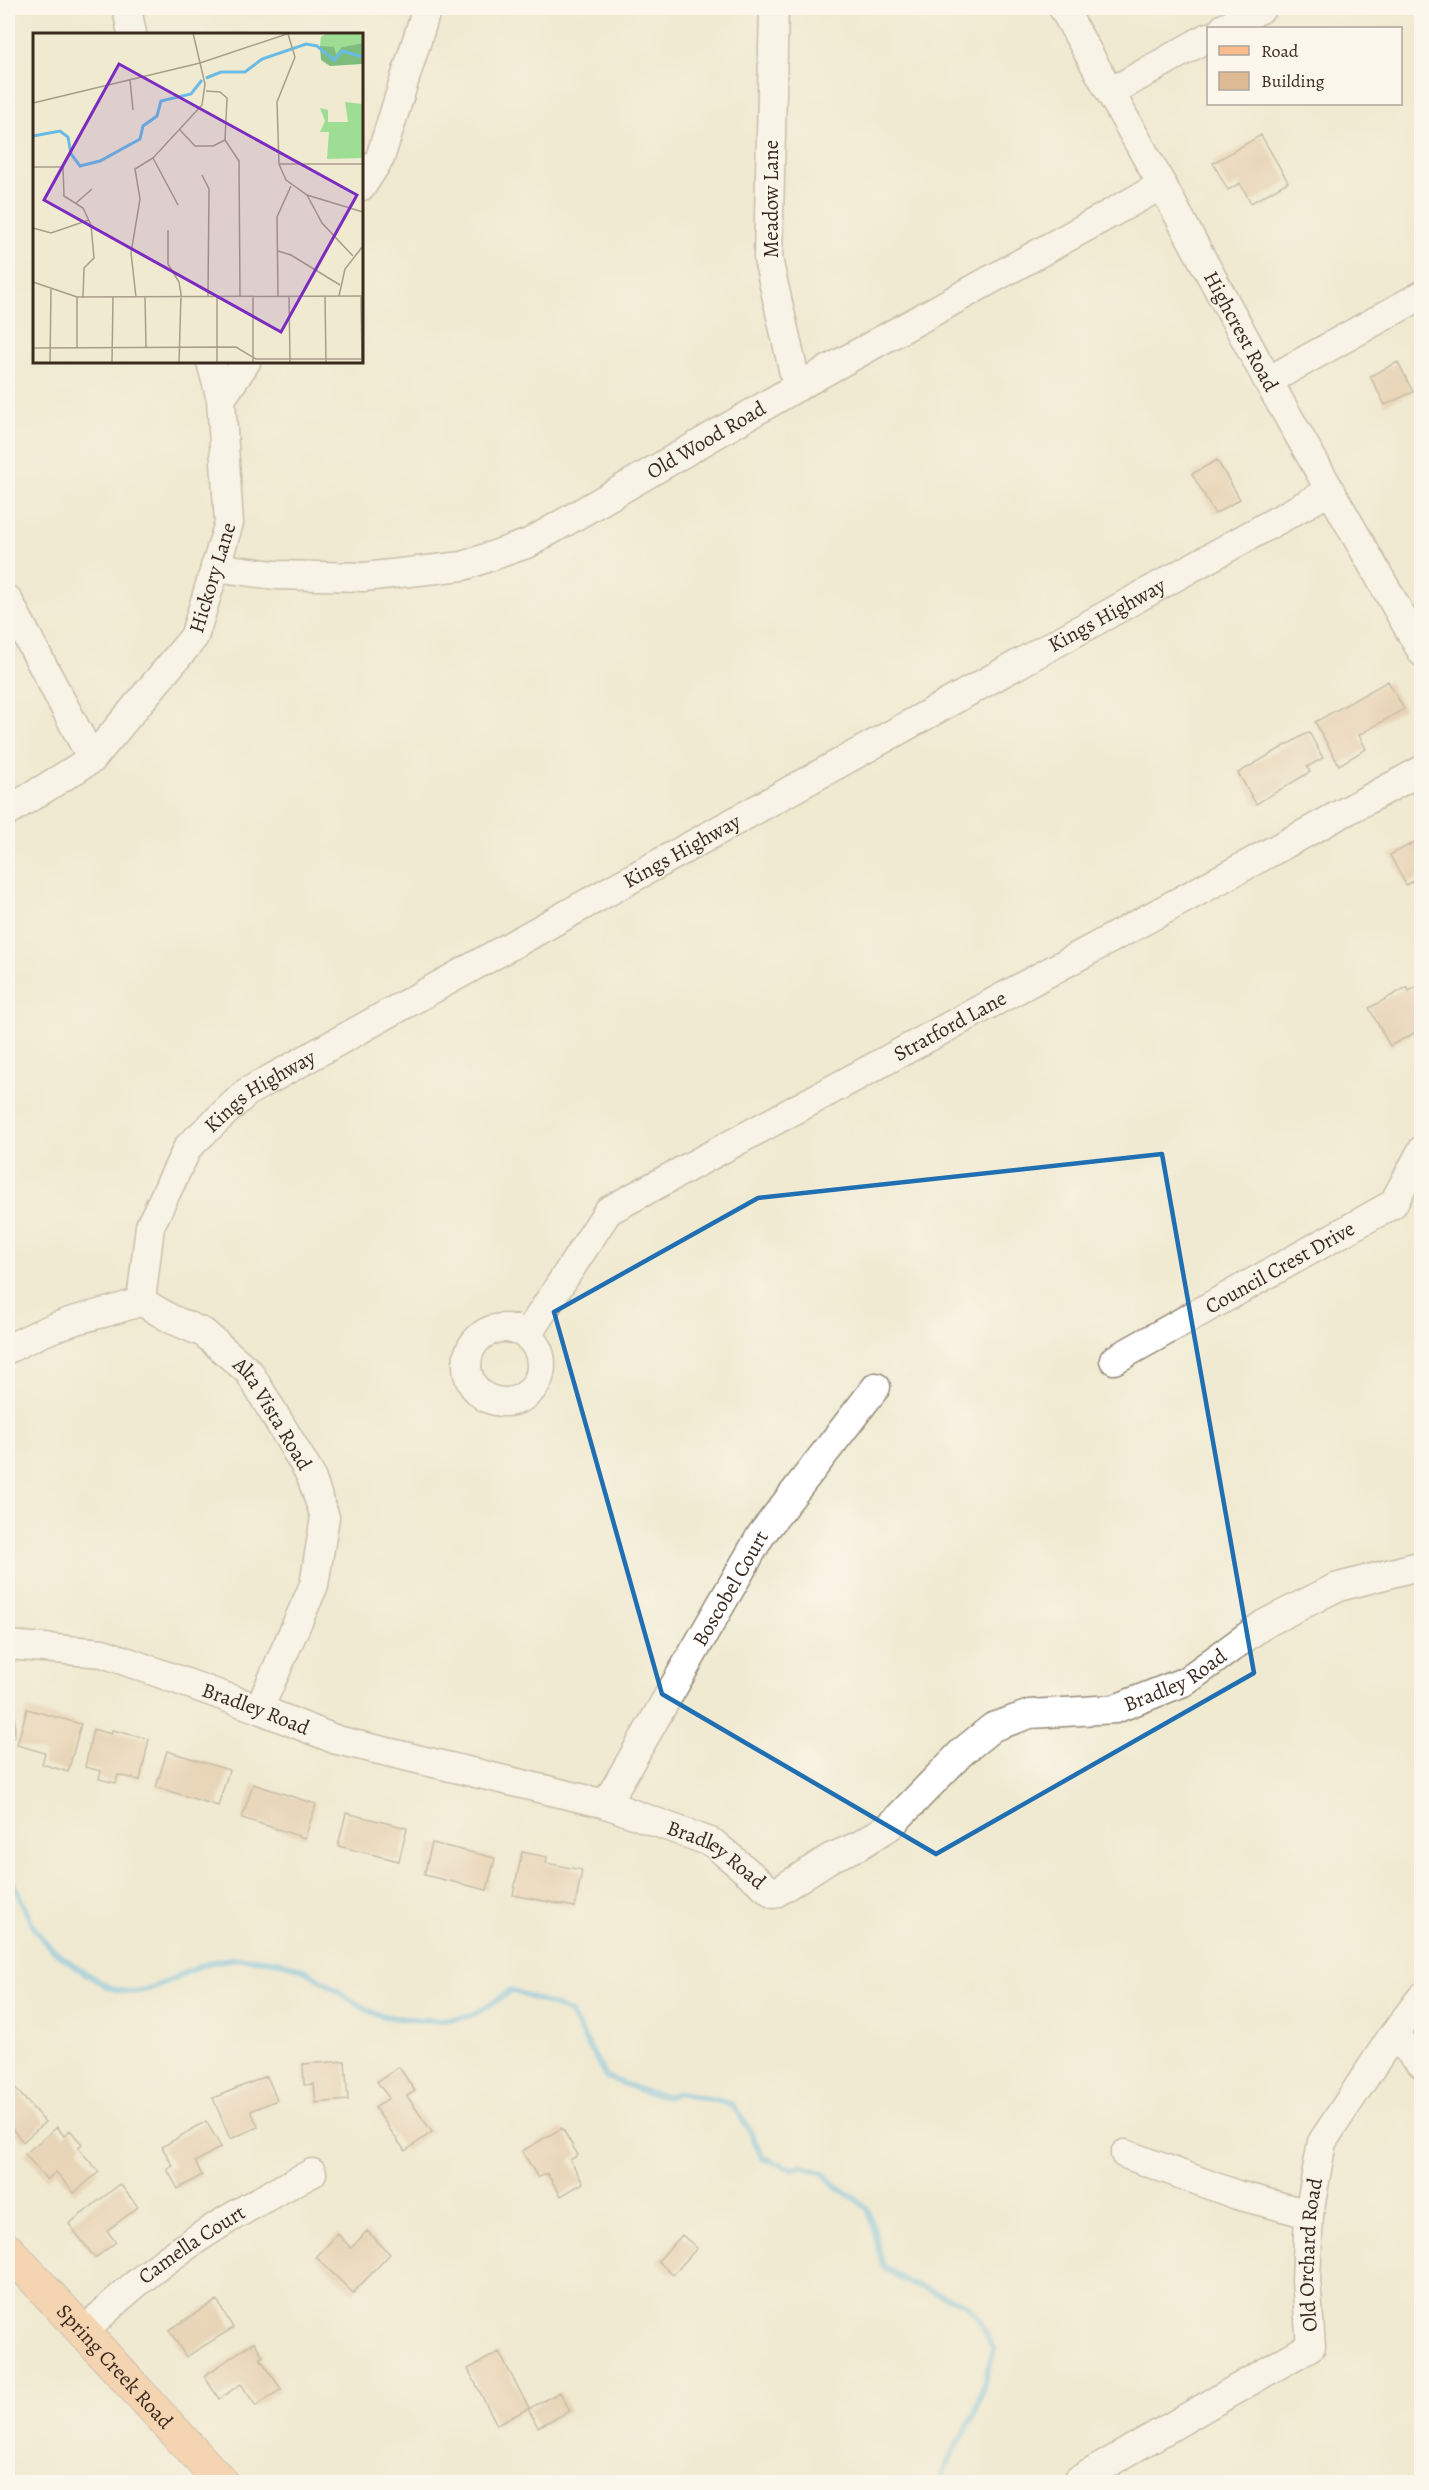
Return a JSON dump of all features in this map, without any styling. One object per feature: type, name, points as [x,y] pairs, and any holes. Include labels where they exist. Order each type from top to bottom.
[{"type":"main road","name":"Spring Creek Road","points":[[8,2250],[221,2482]]},
{"type":"street","points":[[127,8],[132,33]]},
{"type":"street","points":[[363,184],[380,158],[427,8]]},
{"type":"street","name":"Meadow Lane","points":[[774,8],[768,259],[797,387]]},
{"type":"street","name":"Highcrest Road","points":[[1063,8],[1268,381],[1422,652]]},
{"type":"street","points":[[1226,27],[1262,8]]},
{"type":"street","points":[[1111,93],[1207,39]]},
{"type":"street","name":"Old Wood Road","points":[[215,567],[274,575],[364,577],[463,566],[529,543],[797,387],[1162,185]]},
{"type":"street","points":[[1268,381],[1422,296]]},
{"type":"street","name":"Hickory Lane","points":[[8,811],[92,759],[194,637],[229,523],[221,399],[211,363]]},
{"type":"street","points":[[221,399],[245,363]]},
{"type":"street","name":"Kings Highway","points":[[141,1301],[150,1226],[188,1147],[247,1092],[306,1057],[1330,491]]},
{"type":"street","points":[[8,600],[92,759]]},
{"type":"street","name":"Stratford Lane","points":[[527,1335],[608,1211],[1422,770]]},
{"type":"street","name":"Council Crest Drive","points":[[1114,1360],[1393,1204],[1422,1150]]},
{"type":"street","points":[[8,1349],[38,1333],[74,1321],[115,1312],[141,1301]]},
{"type":"street","name":"Alta Vista Road","points":[[141,1301],[171,1319],[204,1333],[249,1372],[310,1474],[325,1517],[314,1585],[260,1709]]},
{"type":"street","name":"Boscobel Court","points":[[606,1804],[625,1767],[761,1535],[876,1387]]},
{"type":"street","name":"Bradley Road","points":[[8,1645],[103,1653],[260,1709],[337,1740],[606,1804],[713,1843],[774,1894],[830,1858],[860,1845],[890,1826],[962,1752],[993,1727],[1030,1714],[1115,1708],[1186,1681],[1264,1624],[1335,1588],[1422,1565]]},
{"type":"street","name":"Old Orchard Road","points":[[1078,2482],[1311,2346],[1306,2280],[1309,2214],[1322,2142],[1422,1997]]},
{"type":"street","points":[[1393,2036],[1422,2064]]},
{"type":"street","points":[[1125,2154],[1238,2194],[1309,2214]]},
{"type":"street","name":"Camella Court","points":[[84,2333],[104,2311],[182,2249],[275,2192],[312,2173]]},
{"type":"highlighted area","points":[[1162,1154],[1254,1673],[936,1854],[662,1694],[554,1312],[758,1198]]},
{"type":"building","points":[[1261,135],[1288,182],[1251,203],[1240,183],[1228,190],[1213,163]]},
{"type":"building","points":[[1398,362],[1413,392],[1385,405],[1370,376]]},
{"type":"building","points":[[1217,460],[1240,499],[1215,514],[1192,474]]},
{"type":"building","points":[[1388,681],[1404,709],[1359,735],[1366,749],[1339,765],[1315,722]]},
{"type":"building","points":[[1309,732],[1323,758],[1307,767],[1310,772],[1256,804],[1238,773]]},
{"type":"building","points":[[1422,838],[1422,876],[1406,885],[1390,855]]},
{"type":"building","points":[[1422,984],[1422,1029],[1390,1046],[1369,1008],[1407,987],[1409,991]]},
{"type":"building","points":[[8,1704],[14,1704],[15,1737],[8,1738]]},
{"type":"building","points":[[27,1709],[81,1724],[68,1772],[42,1764],[45,1753],[17,1745]]},
{"type":"building","points":[[93,1729],[111,1734],[112,1730],[149,1739],[140,1780],[118,1775],[116,1783],[99,1779],[101,1771],[85,1767]]},
{"type":"building","points":[[167,1751],[229,1770],[218,1806],[156,1787]]},
{"type":"building","points":[[253,1784],[316,1804],[305,1838],[242,1818]]},
{"type":"building","points":[[346,1813],[407,1828],[399,1861],[338,1846]]},
{"type":"building","points":[[432,1843],[495,1858],[487,1890],[424,1875]]},
{"type":"building","points":[[522,1852],[547,1857],[546,1863],[582,1870],[575,1907],[513,1895]]},
{"type":"building","points":[[345,2061],[348,2100],[316,2103],[314,2084],[304,2085],[303,2064]]},
{"type":"building","points":[[399,2067],[415,2091],[407,2096],[432,2132],[405,2151],[375,2108],[389,2098],[377,2082]]},
{"type":"building","points":[[267,2076],[277,2100],[251,2111],[258,2127],[230,2139],[213,2098]]},
{"type":"building","points":[[8,2080],[45,2122],[23,2142],[8,2124]]},
{"type":"building","points":[[206,2121],[221,2147],[195,2162],[202,2175],[178,2189],[167,2169],[173,2166],[162,2147]]},
{"type":"building","points":[[57,2127],[64,2136],[70,2130],[82,2144],[78,2148],[99,2172],[74,2193],[56,2172],[47,2180],[25,2154]]},
{"type":"building","points":[[562,2128],[578,2155],[570,2160],[583,2183],[561,2196],[547,2173],[538,2178],[522,2151]]},
{"type":"building","points":[[120,2184],[138,2207],[107,2231],[116,2242],[95,2258],[69,2224]]},
{"type":"building","points":[[367,2231],[390,2254],[353,2293],[316,2257],[338,2234],[351,2248]]},
{"type":"building","points":[[682,2235],[697,2248],[673,2275],[658,2261]]},
{"type":"building","points":[[217,2300],[233,2328],[186,2357],[169,2330]]},
{"type":"building","points":[[254,2342],[263,2356],[260,2358],[281,2389],[256,2406],[241,2384],[219,2399],[204,2376]]},
{"type":"building","points":[[499,2352],[529,2408],[497,2425],[468,2369]]},
{"type":"building","points":[[560,2392],[570,2411],[538,2427],[528,2409]]},
{"type":"waterway","points":[[8,1873],[34,1926],[44,1941],[76,1967],[111,1988],[124,1991],[149,1989],[206,1964],[233,1959],[260,1960],[291,1965],[303,1970],[370,2011],[403,2019],[430,2020],[455,2019],[471,2015],[489,2006],[511,1990],[570,2012],[606,2077],[646,2092],[667,2096],[681,2093],[732,2104],[750,2131],[762,2157],[792,2169],[801,2166],[823,2173],[837,2188],[868,2209],[883,2266],[905,2281],[966,2304],[978,2316],[994,2350],[975,2413],[941,2479],[935,2482]]}]
